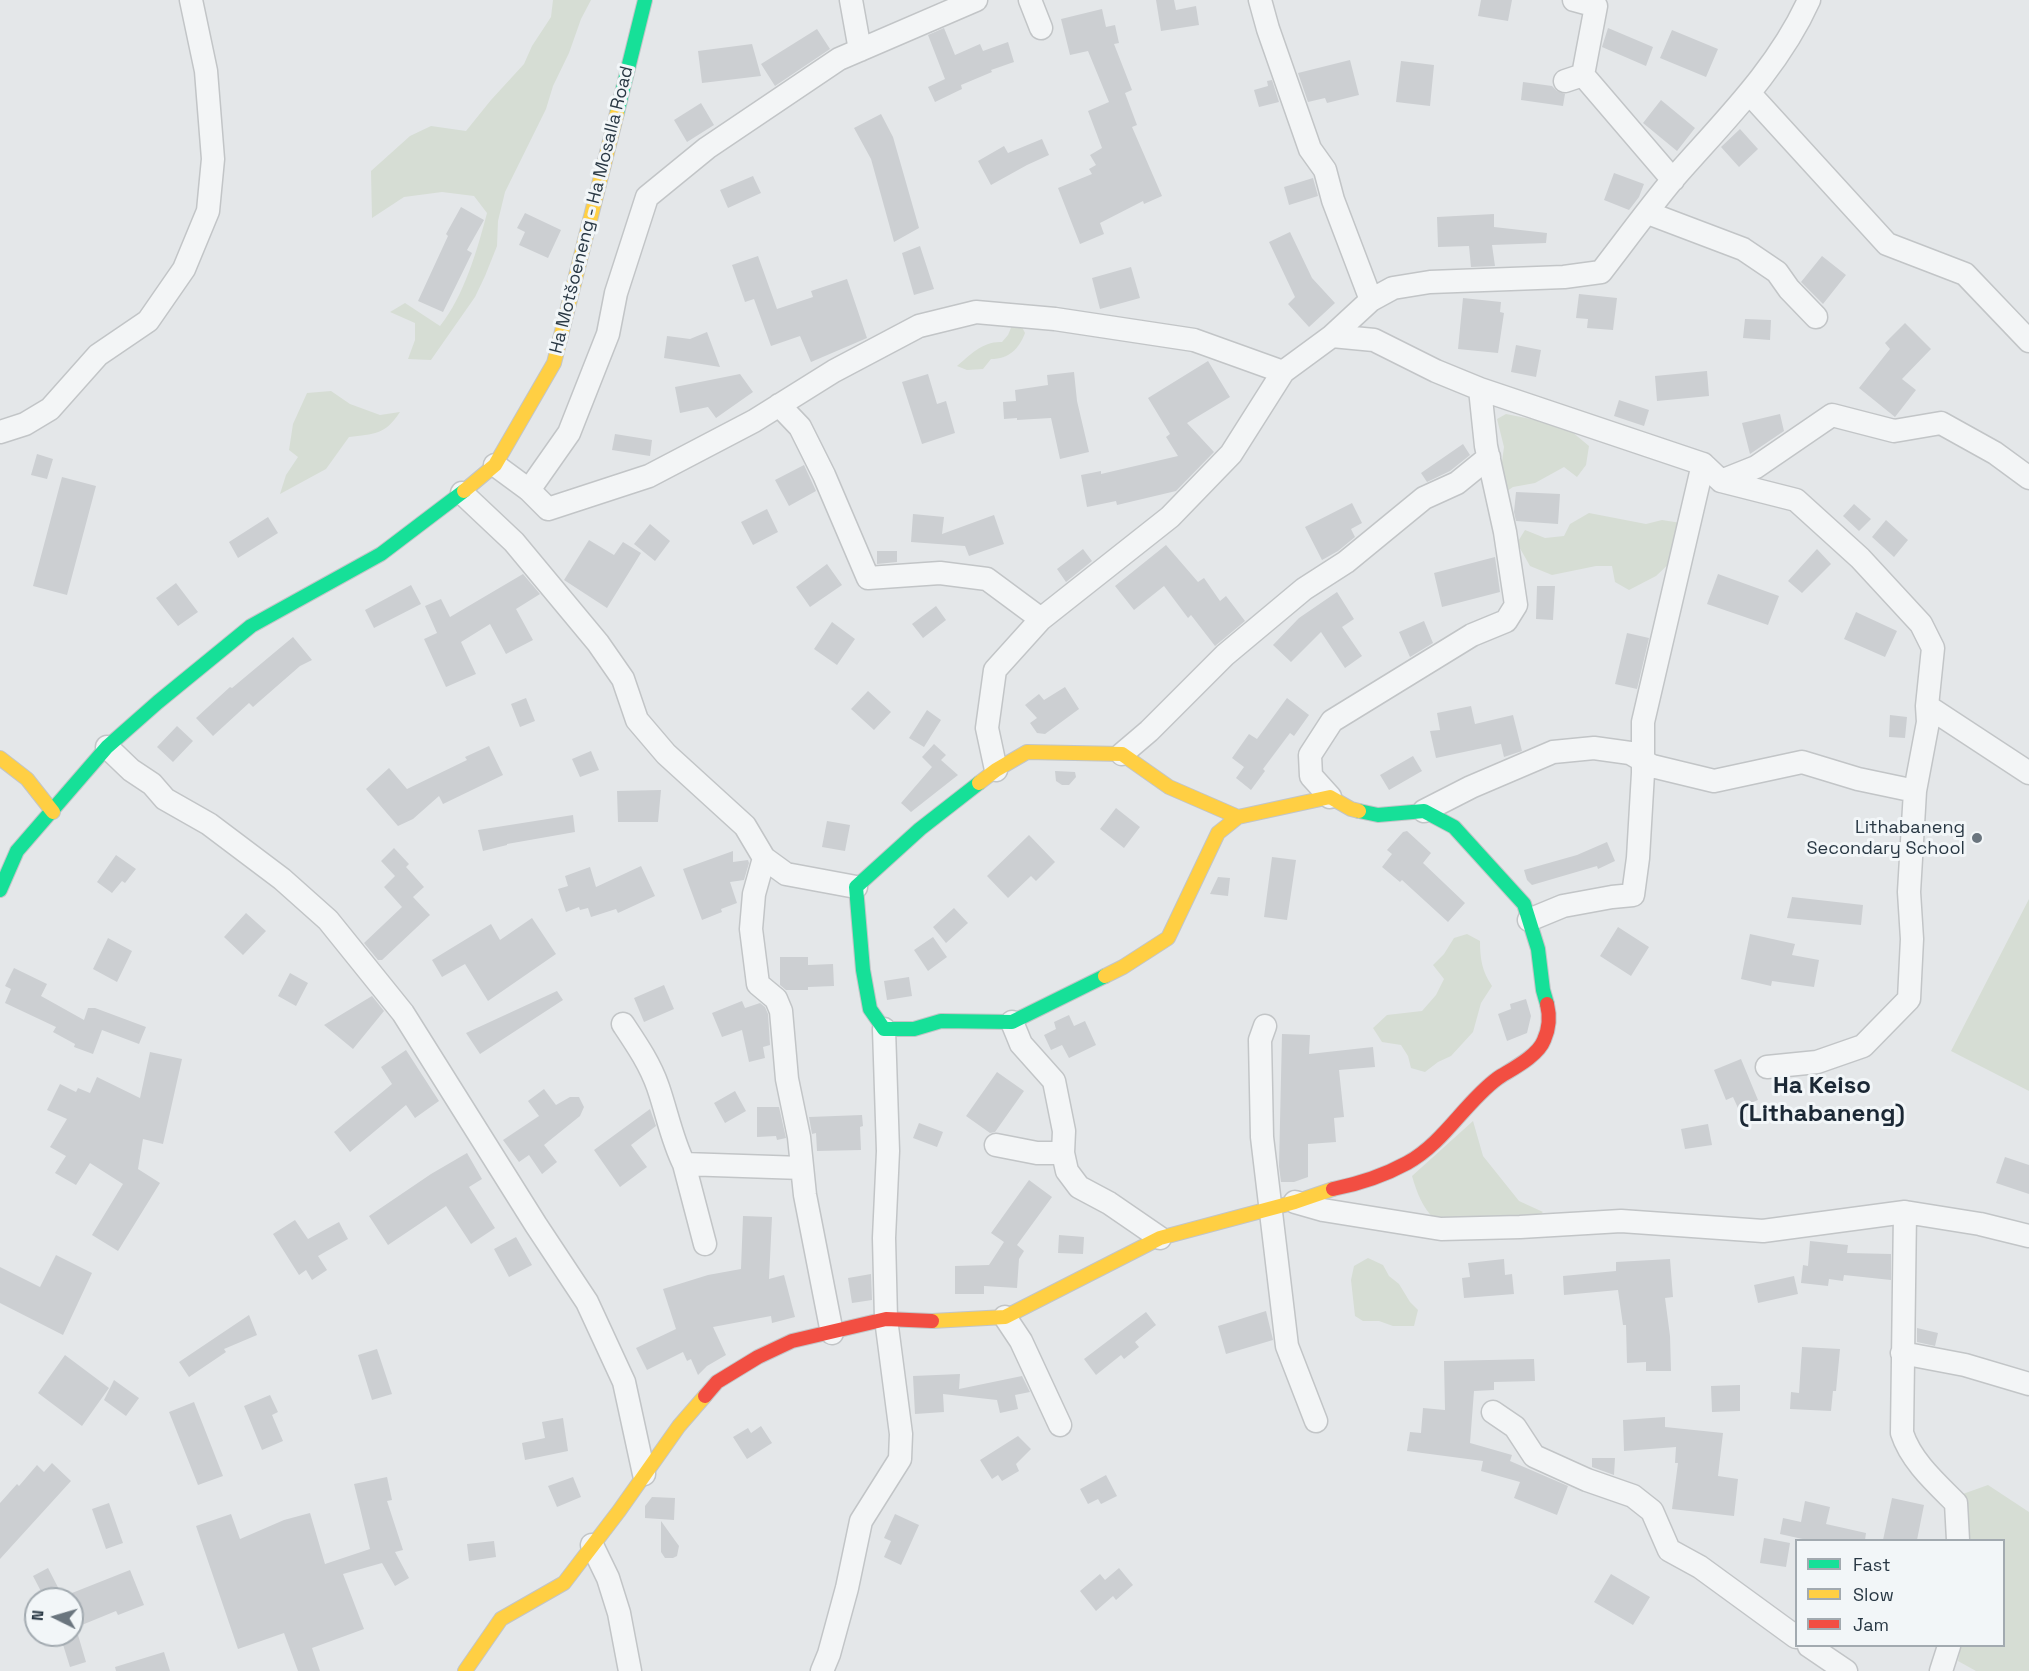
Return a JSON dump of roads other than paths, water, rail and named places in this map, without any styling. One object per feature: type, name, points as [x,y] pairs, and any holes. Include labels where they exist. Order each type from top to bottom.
[{"type":"street","points":[[0,432],[25,424],[50,409],[98,355],[148,321],[184,269],[208,211],[213,159],[206,71],[191,0]]},
{"type":"street","name":"Ha Motšoeneng - Ha Mosalla Road","points":[[0,890],[17,851],[107,747],[158,702],[251,626],[381,554],[495,465],[554,363],[645,0]]},
{"type":"street","points":[[852,0],[860,50]]},
{"type":"street","points":[[529,490],[569,433],[608,334],[616,293],[646,197],[707,148],[839,58],[976,0]]},
{"type":"street","points":[[1030,0],[1041,27]]},
{"type":"street","points":[[1260,0],[1310,149],[1325,170],[1333,200],[1371,300]]},
{"type":"street","points":[[1574,0],[1596,6],[1574,78],[1672,180]]},
{"type":"street","points":[[996,770],[987,728],[995,670],[1041,619],[1170,517],[1232,454],[1283,372],[1332,336],[1371,300],[1393,288],[1430,282],[1563,278],[1601,272],[1672,180],[1772,65],[1795,29],[1809,0]]},
{"type":"street","points":[[1749,94],[1887,244],[1965,273],[2029,341]]},
{"type":"street","points":[[1648,213],[1743,249],[1777,272],[1789,289],[1816,317]]},
{"type":"street","points":[[495,465],[529,490],[548,509],[649,476],[754,421],[834,371],[919,326],[976,312],[1055,319],[1194,340],[1283,372]]},
{"type":"street","points":[[1332,336],[1374,340],[1436,371],[1480,389],[1703,464],[1721,481],[1796,500],[1860,558],[1921,624],[1933,648],[1927,706],[1928,722],[1915,791],[1909,892],[1912,939],[1909,999],[1863,1046],[1817,1062],[1767,1067]]},
{"type":"street","points":[[1480,389],[1489,457],[1516,605],[1506,621],[1472,635],[1332,721],[1310,755],[1311,776],[1330,797],[1351,808],[1378,815],[1424,811],[1471,787],[1552,752],[1594,748],[1630,753],[1652,766],[1714,781],[1802,762],[1858,779],[1915,791]]},
{"type":"street","points":[[779,405],[800,427],[824,475],[868,578],[940,573],[987,579],[1041,619]]},
{"type":"street","points":[[1721,481],[1756,467],[1832,415],[1894,431],[1941,423],[1995,453],[2029,478]]},
{"type":"street","points":[[1122,754],[1149,731],[1225,655],[1304,589],[1346,562],[1424,498],[1457,483],[1489,457]]},
{"type":"street","points":[[1529,920],[1563,906],[1633,895],[1638,858],[1644,761],[1643,722],[1703,464]]},
{"type":"street","points":[[462,492],[514,542],[598,643],[623,679],[637,720],[666,754],[746,826],[764,858],[786,874],[856,887]]},
{"type":"street","points":[[1927,706],[2029,773]]},
{"type":"street","points":[[107,747],[130,770],[152,784],[165,799],[209,824],[282,879],[321,914],[403,1013],[587,1302],[624,1382],[644,1474]]},
{"type":"street","points":[[856,887],[920,829],[996,770],[1027,753],[1122,754],[1169,787],[1238,817]]},
{"type":"street","points":[[0,758],[27,779],[53,812]]},
{"type":"street","points":[[884,1029],[914,1029],[941,1021],[1012,1022],[1123,967],[1168,938],[1218,833],[1238,817],[1330,797]]},
{"type":"street","points":[[465,1671],[501,1619],[564,1583],[680,1426],[717,1382],[759,1357],[792,1341],[886,1319],[944,1321],[1005,1317],[1160,1238],[1295,1202],[1325,1190],[1354,1185],[1407,1163],[1429,1147],[1496,1080],[1526,1060],[1544,1042],[1550,1016],[1543,990],[1538,949],[1524,903],[1454,827],[1424,811]]},
{"type":"street","points":[[764,858],[754,894],[751,929],[758,984],[776,999],[781,1011],[787,1079],[799,1137],[805,1195],[832,1333]]},
{"type":"street","points":[[822,1671],[829,1654],[861,1521],[900,1459],[901,1434],[886,1319],[884,1239],[888,1151],[884,1029],[870,1009],[856,887]]},
{"type":"street","points":[[1012,1022],[1021,1044],[1054,1081],[1064,1131],[1063,1153],[1067,1171],[1079,1187],[1109,1203],[1160,1238]]},
{"type":"street","points":[[624,1024],[643,1055],[657,1086],[677,1150],[684,1164],[705,1244]]},
{"type":"street","points":[[1265,1026],[1260,1040],[1262,1127],[1287,1346],[1316,1421]]},
{"type":"street","points":[[996,1145],[1037,1153],[1063,1153]]},
{"type":"street","points":[[684,1164],[802,1168]]},
{"type":"street","points":[[1295,1202],[1323,1210],[1442,1229],[1622,1221],[1763,1231],[1905,1212],[1980,1224],[2029,1236]]},
{"type":"street","points":[[1905,1212],[1902,1433],[1907,1448],[1956,1503],[1958,1539]]},
{"type":"street","points":[[1005,1317],[1021,1341],[1060,1425]]},
{"type":"street","points":[[1902,1353],[1965,1365],[2029,1384]]},
{"type":"street","points":[[1493,1412],[1515,1427],[1534,1456],[1587,1480],[1633,1496],[1652,1512],[1669,1550],[1700,1568],[1795,1636]]},
{"type":"street","points":[[592,1545],[608,1578],[619,1613],[630,1671]]},
{"type":"street","points":[[1810,1647],[1846,1671]]},
{"type":"street","points":[[1941,1671],[1949,1647]]},
{"type":"place","name":"Lithabaneng Secondary School","points":[[1977,838]]},
{"type":"district","name":"Ha Keiso (Lithabaneng)","points":[[1822,1100]]}]
